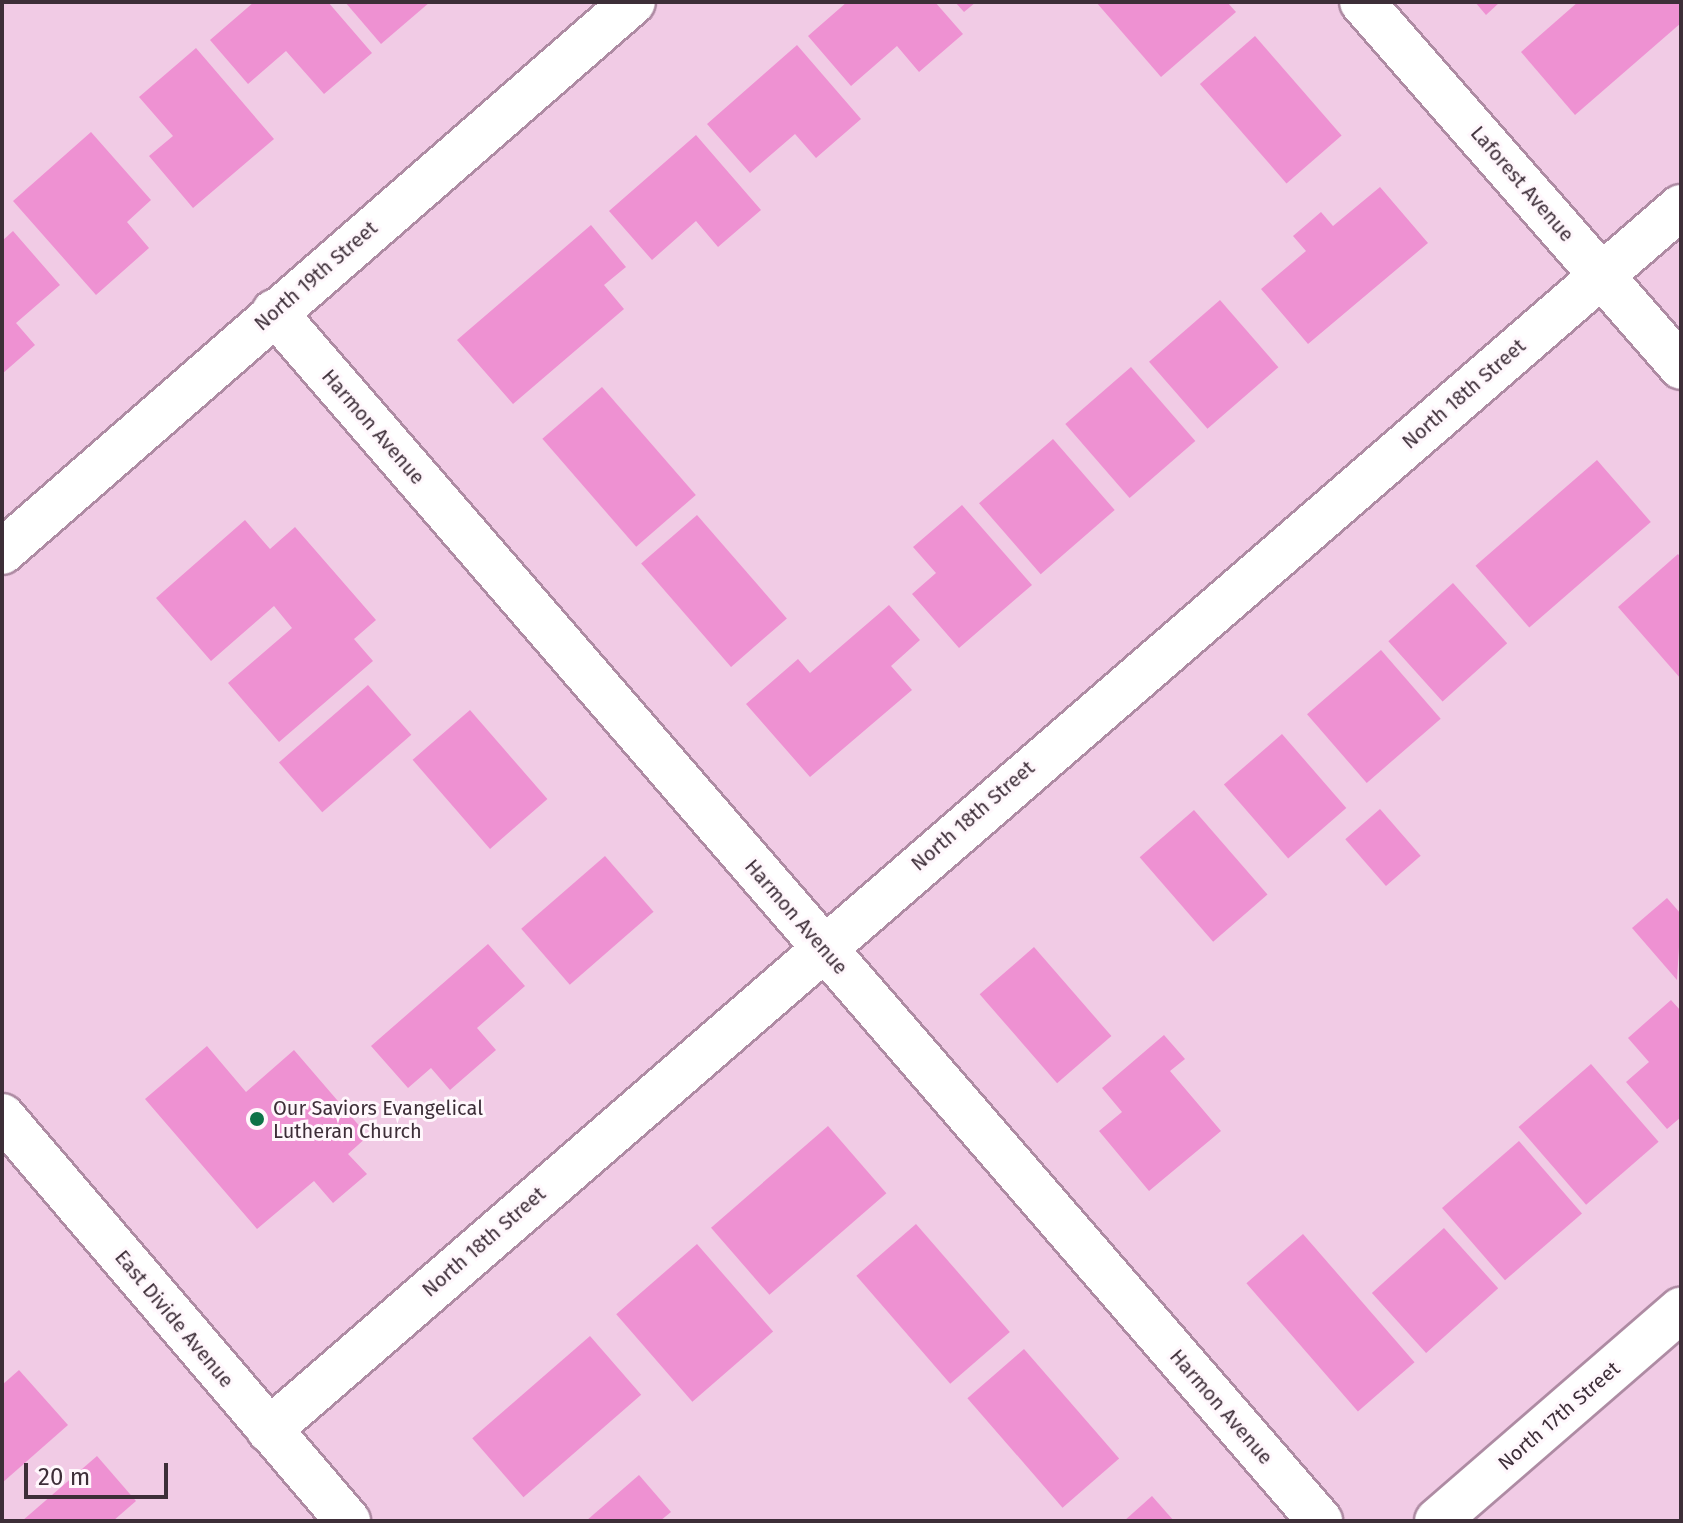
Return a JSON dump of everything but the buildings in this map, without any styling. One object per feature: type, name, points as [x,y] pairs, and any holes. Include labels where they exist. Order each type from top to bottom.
[{"type":"street","name":"North 19th Street","points":[[2,552],[633,2]]},
{"type":"street","name":"Laforest Avenue","points":[[1362,2],[1681,367]]},
{"type":"street","name":"North 18th Street","points":[[269,1430],[821,947],[1681,207]]},
{"type":"street","name":"Harmon Avenue","points":[[274,312],[1320,1521]]},
{"type":"street","name":"East Divide Avenue","points":[[2,1116],[348,1521]]},
{"type":"street","name":"North 17th Street","points":[[1437,1521],[1681,1310]]},
{"type":"place","name":"Our Saviors Evangelical Lutheran Church","points":[[257,1119]]}]
